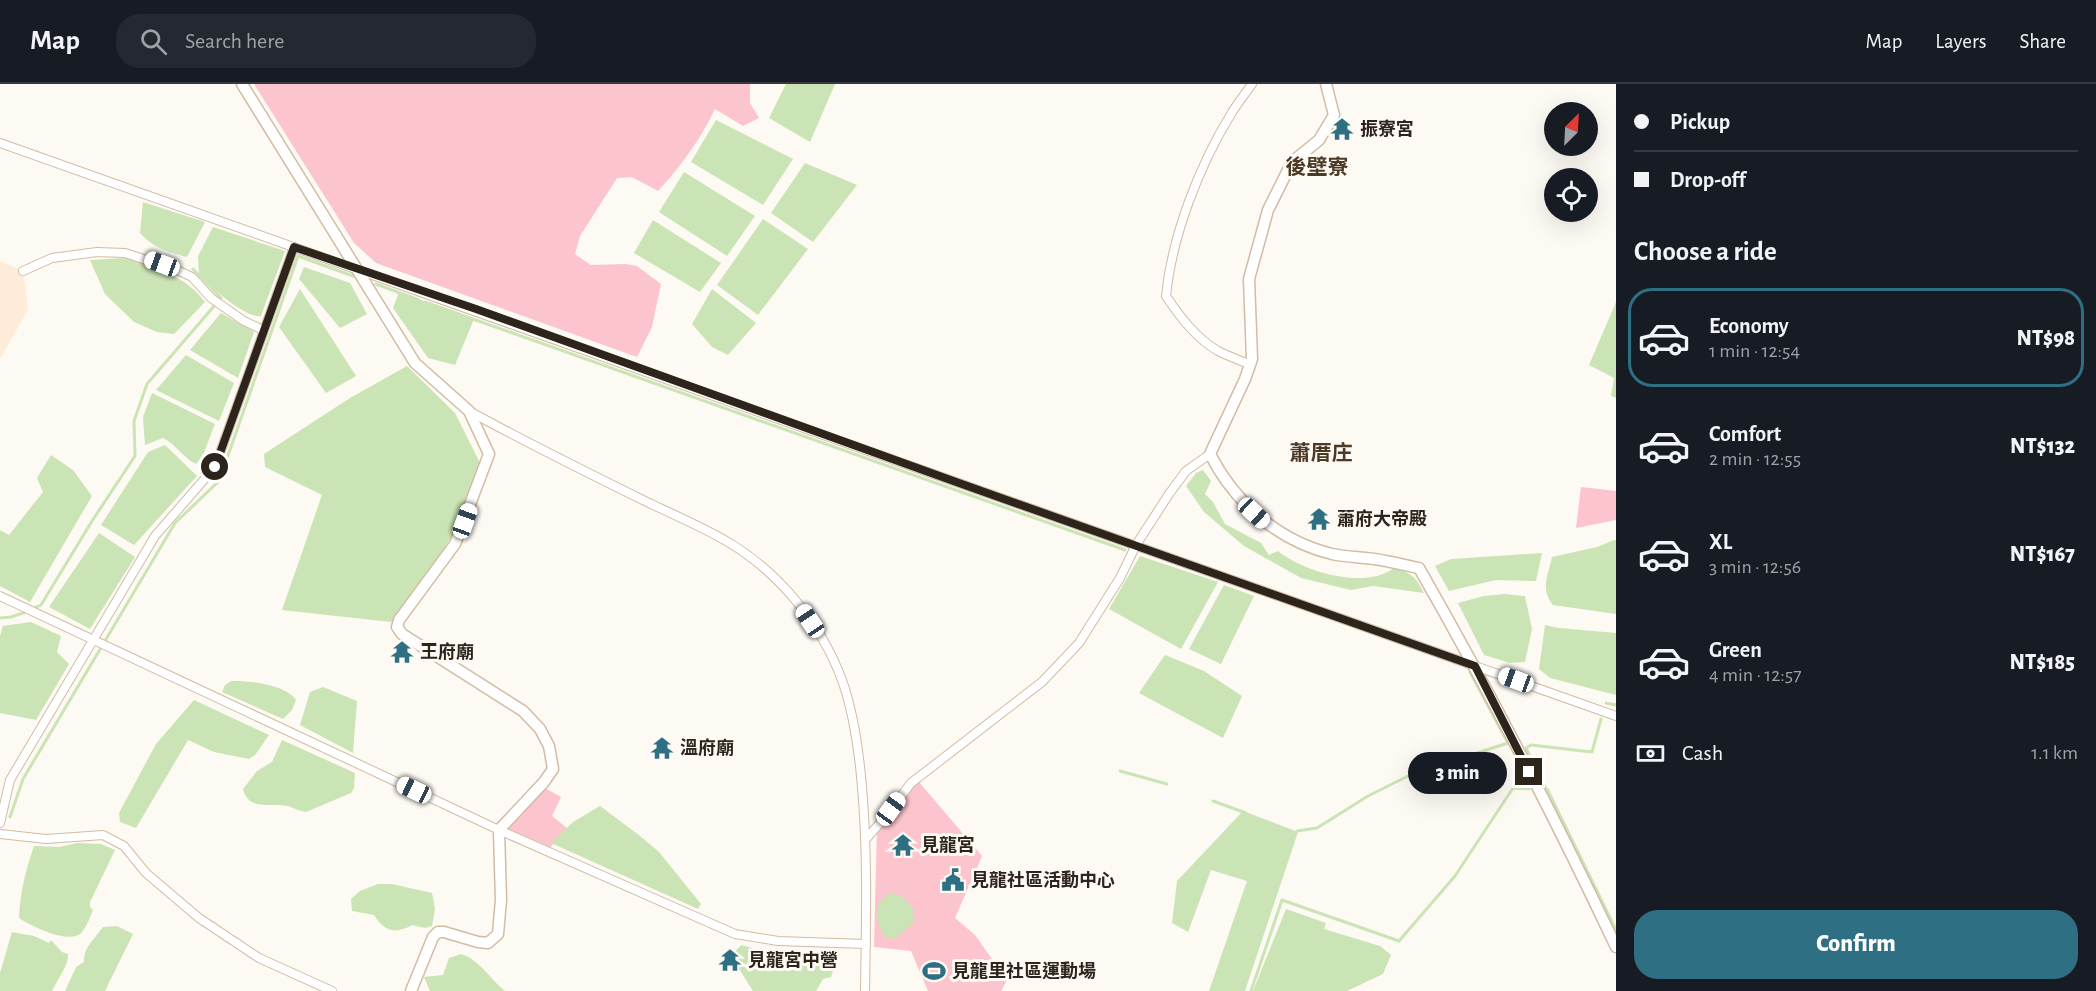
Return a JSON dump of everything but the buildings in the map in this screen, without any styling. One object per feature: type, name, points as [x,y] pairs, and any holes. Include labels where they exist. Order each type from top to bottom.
[{"type":"street","points":[[242,84],[415,363],[469,411],[510,434],[729,543],[767,571],[798,603],[822,639],[842,680],[859,758],[867,838],[865,991]]},
{"type":"street","points":[[1249,364],[1218,351],[1198,336],[1178,314],[1166,296],[1179,227],[1207,160],[1231,114],[1252,84]]},
{"type":"street","points":[[867,838],[911,783],[1042,682],[1079,643],[1120,578],[1136,545],[1186,471],[1210,454],[1245,379],[1252,358],[1249,279],[1256,248],[1268,210],[1293,162],[1318,140],[1334,115],[1326,84]]},
{"type":"street","points":[[0,143],[357,267],[1616,716]]},
{"type":"street","points":[[0,823],[10,780],[155,536],[215,467],[294,247]]},
{"type":"street","points":[[23,271],[52,258],[97,252],[125,253],[177,270],[192,278],[211,298],[244,321],[263,330]]},
{"type":"street","points":[[411,991],[433,938],[438,932],[489,943],[498,934],[501,900],[499,830],[544,782],[553,769],[549,746],[540,729],[524,711],[402,634],[398,627],[399,620],[456,544],[489,454],[469,411]]},
{"type":"street","points":[[1210,454],[1221,475],[1243,502],[1265,524],[1294,540],[1332,554],[1419,568],[1475,666],[1584,878],[1616,947]]},
{"type":"street","points":[[0,596],[499,830],[735,934],[778,941],[866,944]]},
{"type":"street","points":[[0,834],[46,839],[103,836],[124,846],[146,873],[199,918],[259,958],[332,991]]},
{"type":"shaded area","points":[[254,84],[750,84],[750,103],[759,118],[743,126],[715,109],[690,152],[658,191],[632,177],[617,178],[580,236],[575,254],[591,265],[637,266],[661,284],[652,327],[637,357],[376,263],[354,243]]},
{"type":"shaded area","points":[[786,84],[835,84],[810,142],[769,118]]},
{"type":"shaded area","points":[[716,120],[793,159],[763,205],[691,162]]},
{"type":"shaded area","points":[[805,163],[857,185],[813,242],[771,213]]},
{"type":"shaded area","points":[[684,172],[755,216],[727,256],[659,212]]},
{"type":"shaded area","points":[[143,202],[205,222],[187,257],[156,246],[140,233]]},
{"type":"shaded area","points":[[763,219],[808,249],[758,315],[717,285]]},
{"type":"shaded area","points":[[653,220],[721,263],[700,292],[634,253]]},
{"type":"shaded area","points":[[213,227],[285,251],[261,316],[254,316],[238,307],[219,294],[199,275],[198,256]]},
{"type":"shaded area","points":[[125,258],[179,279],[189,285],[205,302],[174,334],[157,332],[134,322],[105,294],[90,260]]},
{"type":"shaded area","points":[[0,261],[23,271],[28,309],[0,359]]},
{"type":"shaded area","points":[[304,267],[350,283],[367,314],[340,328],[299,279]]},
{"type":"shaded area","points":[[300,289],[356,376],[326,393],[279,327]]},
{"type":"shaded area","points":[[712,289],[756,323],[728,355],[712,347],[692,324]]},
{"type":"shaded area","points":[[399,292],[474,319],[455,365],[428,358],[393,308]]},
{"type":"shaded area","points":[[1616,302],[1616,398],[1611,396],[1614,378],[1589,365]]},
{"type":"shaded area","points":[[221,313],[254,332],[238,378],[190,350]]},
{"type":"shaded area","points":[[186,355],[234,383],[219,421],[156,390]]},
{"type":"shaded area","points":[[407,366],[455,413],[480,463],[457,527],[428,575],[391,622],[282,610],[322,495],[265,467],[264,454],[350,398]]},
{"type":"shaded area","points":[[152,393],[215,424],[203,455],[196,464],[163,438],[145,445],[143,417]]},
{"type":"shaded area","points":[[165,445],[197,476],[134,545],[101,525],[148,452]]},
{"type":"shaded area","points":[[51,455],[73,470],[92,496],[30,602],[0,586],[0,530],[9,535],[43,492],[37,478]]},
{"type":"shaded area","points":[[1203,470],[1211,481],[1205,494],[1213,502],[1225,524],[1261,543],[1269,555],[1278,551],[1303,566],[1335,576],[1351,578],[1367,578],[1394,568],[1413,576],[1424,593],[1373,586],[1351,590],[1301,578],[1244,546],[1204,512],[1186,486],[1196,473]]},
{"type":"shaded area","points":[[1581,487],[1616,491],[1616,520],[1576,528]]},
{"type":"shaded area","points":[[99,533],[135,557],[90,629],[49,607]]},
{"type":"shaded area","points":[[1616,540],[1616,614],[1553,605],[1546,588],[1552,557],[1597,547]]},
{"type":"shaded area","points":[[1542,553],[1536,581],[1496,580],[1449,591],[1435,566],[1451,559]]},
{"type":"shaded area","points":[[1140,556],[1218,582],[1181,649],[1109,609]]},
{"type":"shaded area","points":[[1224,585],[1254,596],[1221,664],[1189,649]]},
{"type":"shaded area","points":[[1504,594],[1525,596],[1532,629],[1525,662],[1510,663],[1484,655],[1458,603],[1484,596]]},
{"type":"shaded area","points":[[31,622],[61,636],[57,652],[69,664],[36,720],[0,713],[0,636],[3,626]]},
{"type":"shaded area","points":[[1545,625],[1616,633],[1616,695],[1550,678],[1539,669]]},
{"type":"shaded area","points":[[1165,655],[1204,671],[1242,696],[1223,738],[1139,693]]},
{"type":"shaded area","points":[[231,681],[247,681],[276,687],[296,700],[292,710],[283,719],[222,692],[225,685]]},
{"type":"shaded area","points":[[323,687],[357,701],[353,753],[300,725],[310,692]]},
{"type":"shaded area","points":[[194,700],[269,735],[255,755],[249,759],[214,752],[188,740],[136,828],[120,822],[119,813],[156,744]]},
{"type":"shaded area","points":[[282,740],[355,773],[354,788],[351,793],[306,812],[288,806],[261,805],[250,801],[243,789],[257,771],[272,762]]},
{"type":"shaded area","points":[[919,782],[982,856],[955,918],[975,935],[1007,980],[1001,991],[928,991],[911,951],[874,947],[877,826]]},
{"type":"shaded area","points":[[541,786],[561,797],[552,816],[567,828],[547,851],[499,830]]},
{"type":"shaded area","points":[[600,806],[659,852],[701,904],[698,909],[551,843],[573,822]]},
{"type":"shaded area","points":[[1243,811],[1298,832],[1245,991],[1209,991],[1247,881],[1211,870],[1188,932],[1172,923],[1177,881]]},
{"type":"shaded area","points":[[77,843],[101,844],[115,850],[90,902],[93,910],[82,932],[77,936],[60,936],[41,930],[19,918],[24,881],[34,846],[60,847]]},
{"type":"shaded area","points":[[378,884],[392,884],[432,893],[435,909],[432,926],[425,928],[412,925],[400,930],[390,930],[382,925],[374,915],[352,911],[351,899],[360,891]]},
{"type":"shaded area","points":[[892,893],[903,897],[914,910],[913,923],[895,939],[885,937],[877,918],[881,901]]},
{"type":"shaded area","points":[[1286,909],[1326,923],[1324,929],[1380,946],[1391,955],[1383,974],[1347,991],[1253,991]]},
{"type":"shaded area","points":[[117,926],[133,934],[105,991],[65,991],[76,967],[84,962],[85,952],[93,939],[103,927]]},
{"type":"shaded area","points":[[12,932],[34,936],[49,943],[51,940],[62,952],[68,954],[65,968],[52,991],[0,991],[0,973]]},
{"type":"shaded area","points":[[741,945],[765,951],[839,951],[831,977],[823,979],[816,991],[753,991],[731,956]]},
{"type":"shaded area","points":[[461,954],[479,965],[505,991],[430,991],[424,977],[443,975],[449,958]]},
{"type":"waterway","points":[[10,817],[23,779],[175,523],[219,481],[298,256],[353,276]]},
{"type":"waterway","points":[[32,609],[41,605],[135,456],[134,421],[147,384],[221,298],[193,269]]},
{"type":"waterway","points":[[376,284],[419,300]]},
{"type":"waterway","points":[[425,302],[1125,550]]},
{"type":"waterway","points":[[0,618],[26,612]]},
{"type":"waterway","points":[[1297,831],[1317,828],[1368,796],[1412,774],[1508,743],[1470,672]]},
{"type":"waterway","points":[[1606,703],[1616,705]]},
{"type":"waterway","points":[[1546,789],[1526,748],[1531,745],[1592,752],[1601,719]]},
{"type":"waterway","points":[[1120,771],[1167,784]]},
{"type":"waterway","points":[[1251,991],[1282,900],[1399,941],[1455,876],[1513,788],[1529,789]]},
{"type":"waterway","points":[[1547,789],[1616,930]]},
{"type":"waterway","points":[[1213,801],[1246,813]]},
{"type":"place","name":"振寮宮","points":[[1342,129]]},
{"type":"place","name":"蕭府大帝殿","points":[[1319,519]]},
{"type":"place","name":"王府廟","points":[[402,652]]},
{"type":"place","name":"溫府廟","points":[[662,748]]},
{"type":"place","name":"見龍宮","points":[[903,845]]},
{"type":"place","name":"見龍社區活動中心","points":[[953,880]]},
{"type":"place","name":"見龍宮中營","points":[[730,960]]},
{"type":"place","name":"見龍里社區運動場","points":[[934,971]]},
{"type":"district","name":"後壁寮","points":[[1317,167]]},
{"type":"district","name":"蕭厝庄","points":[[1321,453]]},
{"type":"route","points":[[215,467],[294,247],[476,309],[1475,666],[1529,772]]}]
